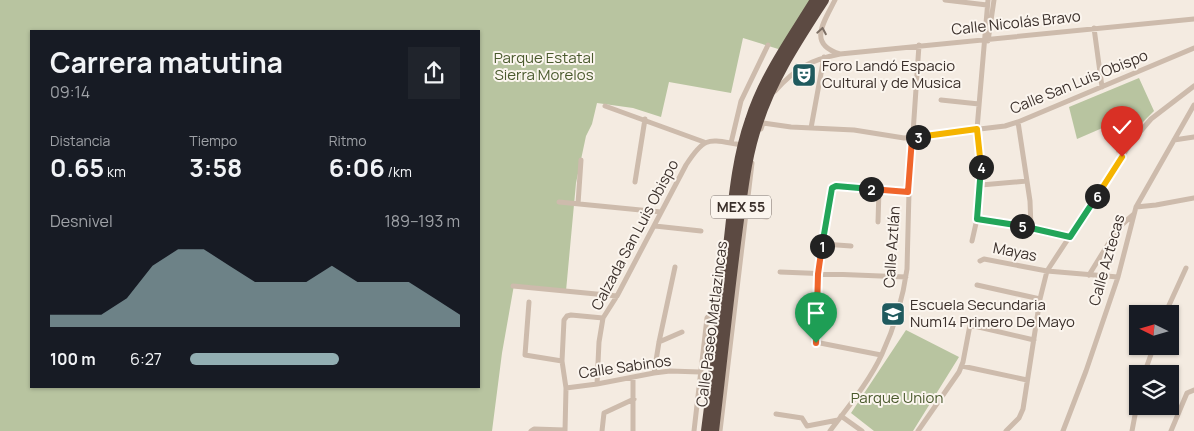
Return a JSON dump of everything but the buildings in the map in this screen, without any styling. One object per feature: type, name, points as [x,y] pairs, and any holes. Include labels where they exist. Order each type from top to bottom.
[{"type":"highway","name":"Calle Paseo Matlazincas","points":[[706,431],[742,145],[750,118],[762,90],[780,56],[815,0]]},
{"type":"highway","name":"Calle Paseo Matlazincas","points":[[714,431],[750,152],[767,98],[790,54],[824,0]]},
{"type":"street","points":[[835,0],[824,23],[821,40],[827,49],[840,54]]},
{"type":"street","points":[[945,0],[988,3],[977,129],[981,185],[972,241]]},
{"type":"street","points":[[986,39],[994,0]]},
{"type":"street","name":"Calle Nicolás Bravo","points":[[767,98],[795,70],[812,61],[840,54],[1194,19]]},
{"type":"street","points":[[1094,28],[1102,87]]},
{"type":"street","points":[[731,143],[742,101],[768,45]]},
{"type":"street","name":"Calle Aztlán","points":[[830,431],[881,355],[901,298],[906,277],[908,192],[920,45]]},
{"type":"street","name":"Calle San Luis Obispo","points":[[743,214],[762,123],[854,130],[896,138],[912,138],[1018,122],[1194,48]]},
{"type":"street","points":[[811,128],[824,57]]},
{"type":"street","points":[[1006,431],[1016,423],[1021,414],[1040,299],[1047,271],[1142,129],[1171,103],[1194,86]]},
{"type":"street","points":[[941,100],[979,104]]},
{"type":"street","name":"Calle Aztecas","points":[[1063,431],[1083,380],[1118,277],[1136,207],[1194,105]]},
{"type":"street","points":[[606,106],[704,142],[711,141],[742,145]]},
{"type":"street","points":[[635,182],[645,119]]},
{"type":"street","points":[[1018,122],[1027,181],[1031,228]]},
{"type":"street","points":[[1174,140],[1194,137]]},
{"type":"street","name":"Calzada San Luis Obispo","points":[[597,384],[599,342],[604,318],[686,165],[704,142]]},
{"type":"street","points":[[578,204],[581,160]]},
{"type":"street","points":[[981,185],[1027,181]]},
{"type":"street","points":[[881,355],[818,344],[815,341],[818,274],[832,188],[836,186],[908,192]]},
{"type":"street","points":[[878,222],[879,190]]},
{"type":"street","points":[[1136,207],[1194,198]]},
{"type":"street","points":[[560,202],[661,212]]},
{"type":"street","points":[[720,431],[743,214],[767,217]]},
{"type":"street","points":[[1088,275],[1118,228],[1134,214]]},
{"type":"street","points":[[977,219],[1070,237]]},
{"type":"street","points":[[655,226],[701,231]]},
{"type":"street","points":[[823,244],[851,246]]},
{"type":"street","name":"Mayas","points":[[980,261],[984,259],[1047,271],[1118,277]]},
{"type":"street","points":[[654,373],[675,267]]},
{"type":"street","points":[[1168,305],[1186,268]]},
{"type":"street","points":[[780,272],[906,277]]},
{"type":"street","points":[[977,285],[1040,299]]},
{"type":"street","points":[[513,286],[617,296]]},
{"type":"street","points":[[529,302],[525,355],[562,361]]},
{"type":"street","points":[[694,429],[707,318],[713,311],[721,307]]},
{"type":"street","points":[[566,388],[562,361],[565,317],[571,315],[604,318]]},
{"type":"street","points":[[918,431],[962,366],[970,325],[1034,340]]},
{"type":"street","points":[[659,342],[682,332]]},
{"type":"street","points":[[962,366],[1027,380]]},
{"type":"street","name":"Calle Sabinos","points":[[565,431],[566,388],[654,373],[700,372]]},
{"type":"street","points":[[632,431],[633,378]]},
{"type":"street","points":[[1171,431],[1186,393],[1194,390]]},
{"type":"street","points":[[602,431],[604,413],[634,399]]},
{"type":"street","points":[[776,414],[802,418],[807,426],[840,418],[862,431]]},
{"type":"street","points":[[1132,431],[1135,415]]},
{"type":"street","points":[[694,429],[708,418]]},
{"type":"street","points":[[531,431],[534,429],[565,431]]},
{"type":"green space","name":"Parque Estatal Sierra Morelos","points":[[0,0],[821,0],[788,52],[743,38],[731,93],[669,82],[661,117],[633,108],[597,103],[592,124],[586,136],[576,183],[566,291],[514,285],[502,353],[492,431],[0,431]]},
{"type":"green space","points":[[1139,78],[1154,111],[1132,133],[1117,153],[1107,126],[1077,139],[1069,107]]},
{"type":"green space","name":"Parque Union","points":[[906,330],[959,357],[913,431],[874,431],[851,413]]},
{"type":"place","name":"Foro Landó Espacio Cultural y de Musica","points":[[804,75]]},
{"type":"place","name":"Escuela Secundaria Num14 Primero De Mayo","points":[[893,314]]},
{"type":"route","points":[[816,343],[818,274],[832,188],[836,186],[908,192],[912,138],[977,129],[981,167],[977,219],[1070,237],[1122,157]]}]
